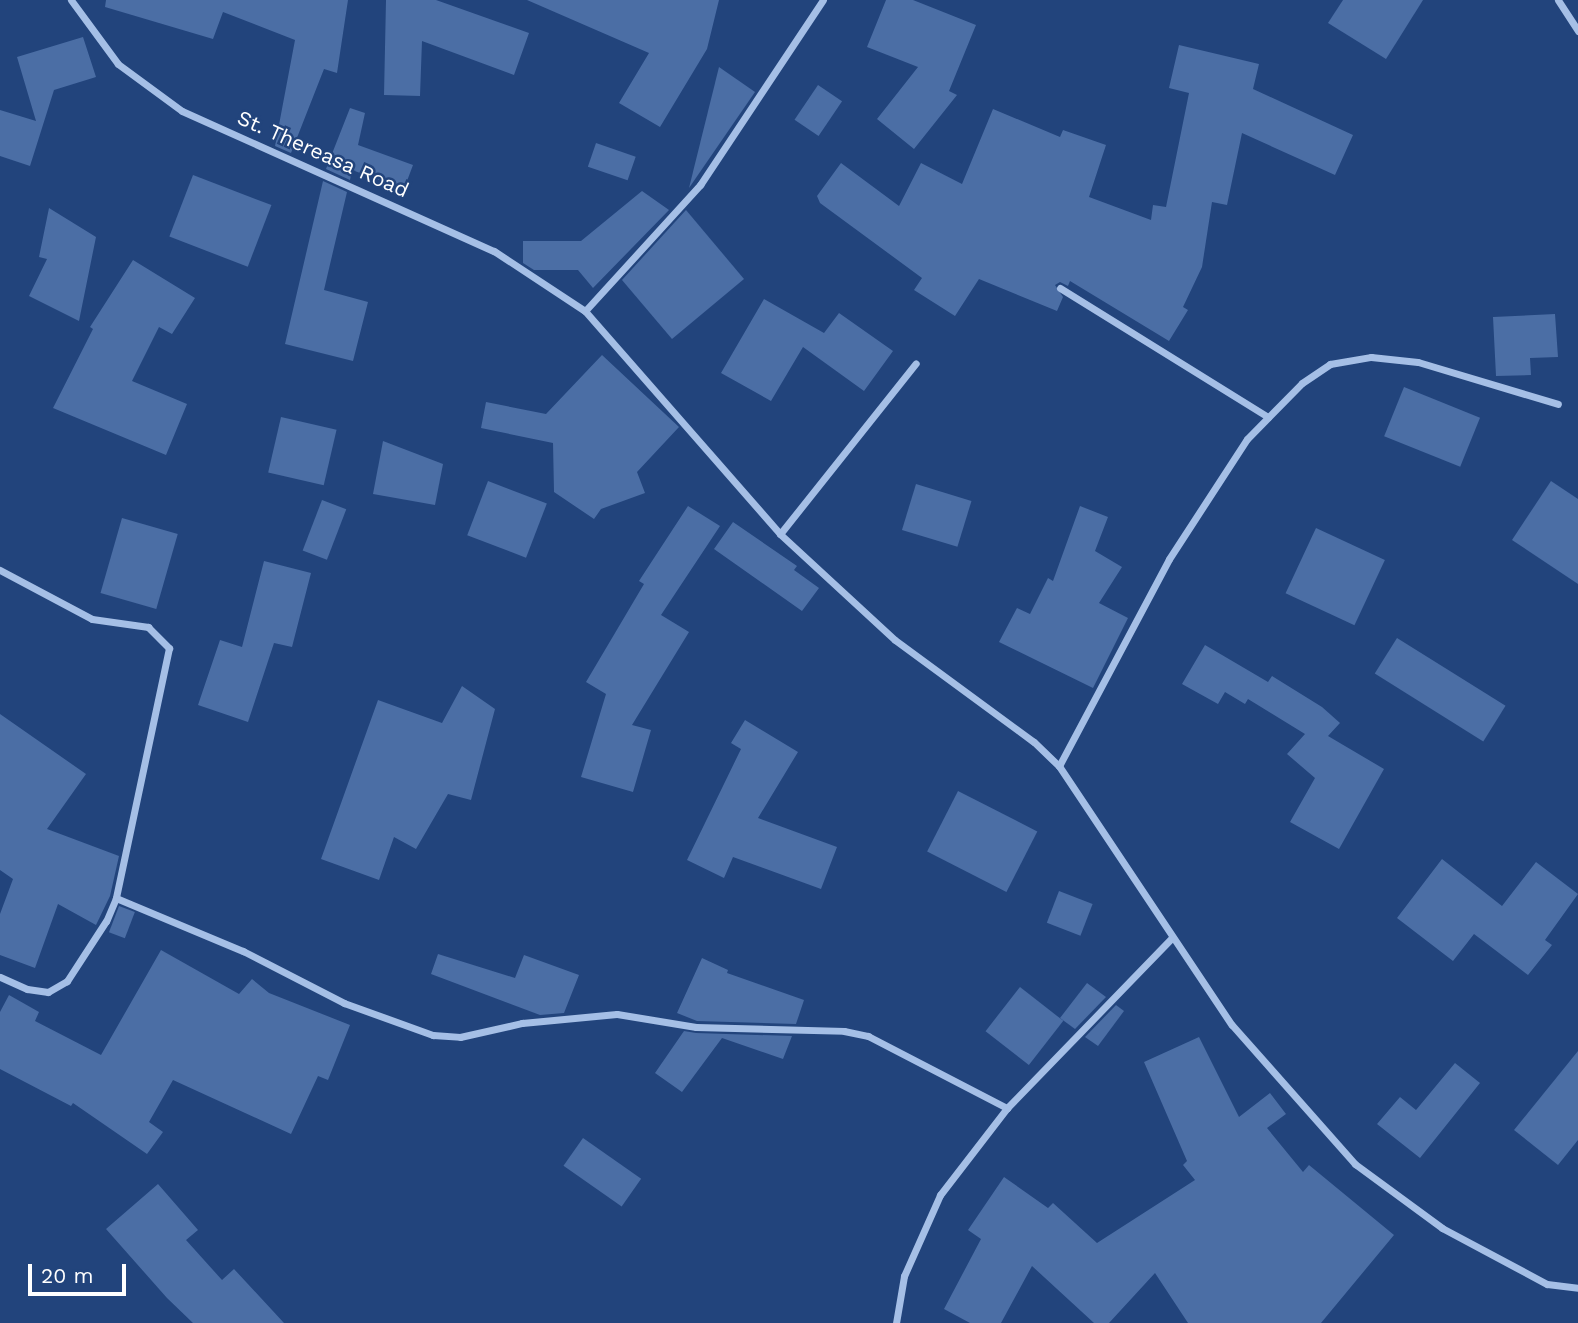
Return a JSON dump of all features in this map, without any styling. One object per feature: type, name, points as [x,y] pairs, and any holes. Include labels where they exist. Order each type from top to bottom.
[{"type":"street","name":"St. Thereasa Road","points":[[71,0],[118,64],[182,111],[494,251],[585,312],[780,534],[895,640],[1034,742],[1059,766],[1093,811],[1172,938],[1232,1025],[1355,1164],[1442,1228],[1547,1284],[1578,1288]]},
{"type":"street","points":[[585,312],[700,185],[823,0]]},
{"type":"street","points":[[1558,0],[1578,31]]},
{"type":"street","points":[[1060,288],[1268,416]]},
{"type":"street","points":[[1059,766],[1169,559],[1247,439],[1301,383],[1330,364],[1371,357],[1418,362],[1558,404]]},
{"type":"street","points":[[780,534],[916,363]]},
{"type":"street","points":[[0,570],[92,619],[148,627],[169,648],[116,898],[67,981],[48,992],[27,989],[0,976]]},
{"type":"street","points":[[116,898],[243,951],[344,1003],[433,1035],[460,1037],[522,1023],[617,1014],[696,1027],[844,1031],[868,1036],[1007,1108]]},
{"type":"street","points":[[896,1323],[904,1276],[922,1227],[940,1195],[1007,1108],[1172,938]]},
{"type":"building","points":[[106,0],[348,0],[337,73],[324,69],[291,153],[275,146],[295,40],[223,12],[213,39],[105,7]]},
{"type":"building","points":[[386,0],[436,0],[529,33],[514,75],[422,41],[420,96],[384,95]]},
{"type":"building","points":[[527,0],[719,0],[707,49],[660,127],[619,103],[649,53]]},
{"type":"building","points":[[886,0],[913,0],[976,25],[949,91],[957,95],[914,149],[877,119],[918,67],[867,47]]},
{"type":"building","points":[[1343,0],[1423,0],[1386,59],[1328,23]]},
{"type":"building","points":[[83,37],[96,77],[54,90],[30,166],[0,156],[0,110],[36,121],[17,57]]},
{"type":"building","points":[[1179,45],[1259,64],[1253,89],[1353,135],[1335,175],[1242,133],[1227,205],[1212,202],[1202,267],[1183,307],[1188,310],[1169,341],[1070,281],[1068,286],[1060,282],[1055,285],[1063,297],[1057,311],[979,279],[955,316],[914,290],[922,278],[820,203],[817,196],[841,163],[899,206],[921,163],[962,184],[993,109],[1060,137],[1063,130],[1106,145],[1089,197],[1151,220],[1153,205],[1166,207],[1189,93],[1169,88]]},
{"type":"building","points":[[719,67],[755,92],[689,188]]},
{"type":"building","points":[[818,85],[842,101],[819,136],[795,120]]},
{"type":"building","points":[[350,108],[365,113],[358,145],[413,165],[404,189],[352,170],[350,180],[326,169]]},
{"type":"building","points":[[596,143],[636,157],[628,180],[588,167]]},
{"type":"building","points":[[193,175],[271,205],[248,267],[169,237]]},
{"type":"building","points":[[323,181],[347,192],[324,290],[368,302],[353,361],[285,344]]},
{"type":"building","points":[[642,191],[669,210],[593,288],[578,270],[534,270],[523,263],[523,241],[581,241]]},
{"type":"building","points":[[49,208],[96,237],[79,321],[29,296],[47,259],[39,257]]},
{"type":"building","points":[[686,210],[744,279],[672,339],[622,280]]},
{"type":"building","points":[[133,260],[195,298],[172,334],[159,327],[132,381],[187,404],[166,455],[53,408],[93,329],[90,327]]},
{"type":"building","points":[[764,299],[824,333],[839,313],[893,351],[864,391],[803,347],[771,401],[721,373]]},
{"type":"building","points":[[1555,314],[1558,357],[1530,358],[1531,375],[1496,376],[1493,317]]},
{"type":"building","points":[[602,355],[679,427],[637,472],[645,493],[601,509],[594,519],[554,492],[553,443],[481,428],[486,402],[546,414]]},
{"type":"building","points":[[1404,387],[1480,418],[1460,467],[1384,436]]},
{"type":"building","points":[[281,417],[337,430],[324,485],[268,473]]},
{"type":"building","points":[[383,441],[443,464],[435,505],[373,494]]},
{"type":"building","points":[[488,481],[547,504],[526,558],[467,535]]},
{"type":"building","points":[[1551,481],[1578,499],[1578,584],[1512,540]]},
{"type":"building","points":[[916,484],[971,501],[957,547],[902,530]]},
{"type":"building","points":[[322,500],[346,509],[327,560],[303,550]]},
{"type":"building","points":[[688,506],[720,526],[661,615],[689,632],[632,725],[651,730],[633,792],[581,777],[606,694],[586,682],[644,584],[639,581]]},
{"type":"building","points":[[1080,506],[1108,517],[1095,551],[1122,567],[1099,603],[1128,618],[1093,688],[999,642],[1017,608],[1030,614],[1048,578],[1053,581]]},
{"type":"building","points":[[122,518],[178,534],[156,609],[101,593]]},
{"type":"building","points":[[733,522],[797,566],[794,570],[819,588],[802,611],[714,549]]},
{"type":"building","points":[[1316,528],[1385,560],[1354,625],[1286,593]]},
{"type":"building","points":[[264,561],[311,573],[292,647],[274,643],[248,722],[198,705],[220,640],[242,647]]},
{"type":"building","points":[[1397,638],[1506,706],[1483,741],[1375,674]]},
{"type":"building","points":[[1205,645],[1268,682],[1272,676],[1322,707],[1340,723],[1328,736],[1384,769],[1339,849],[1290,822],[1315,778],[1287,754],[1305,734],[1248,699],[1245,704],[1225,692],[1218,704],[1182,684]]},
{"type":"building","points":[[462,686],[495,709],[471,800],[448,794],[416,849],[394,837],[379,880],[321,859],[378,700],[442,723]]},
{"type":"building","points":[[0,714],[86,774],[47,829],[119,856],[110,896],[96,925],[58,904],[35,968],[0,955],[0,914],[13,879],[0,870]]},
{"type":"building","points":[[745,720],[798,752],[758,818],[837,847],[821,889],[733,857],[724,878],[687,860],[741,749],[731,743]]},
{"type":"building","points":[[958,791],[1037,831],[1006,892],[927,852]]},
{"type":"building","points":[[1442,859],[1502,906],[1536,862],[1578,894],[1545,940],[1552,945],[1528,975],[1474,934],[1453,961],[1397,918]]},
{"type":"building","points":[[1059,891],[1093,904],[1080,936],[1047,923]]},
{"type":"building","points":[[119,906],[135,912],[125,938],[109,932]]},
{"type":"building","points":[[161,950],[239,994],[252,979],[269,993],[350,1025],[328,1080],[318,1076],[291,1134],[173,1080],[149,1122],[163,1132],[147,1154],[73,1103],[71,1106],[0,1069],[0,1012],[9,995],[39,1012],[35,1021],[101,1055]]},
{"type":"building","points":[[438,954],[515,978],[524,955],[579,975],[564,1013],[540,1015],[431,974]]},
{"type":"building","points":[[702,958],[728,970],[727,973],[804,1000],[796,1024],[697,1021],[677,1013]]},
{"type":"building","points":[[1087,983],[1106,997],[1075,1029],[1060,1018]]},
{"type":"building","points":[[1020,987],[1063,1021],[1029,1065],[986,1031]]},
{"type":"building","points":[[1116,1005],[1124,1011],[1098,1046],[1085,1037]]},
{"type":"building","points":[[684,1031],[792,1036],[783,1059],[722,1038],[682,1092],[655,1073]]},
{"type":"building","points":[[1199,1037],[1239,1117],[1270,1093],[1286,1114],[1267,1128],[1303,1172],[1309,1165],[1394,1235],[1321,1323],[1188,1323],[1155,1273],[1109,1323],[1094,1323],[1032,1266],[1001,1323],[970,1323],[944,1309],[981,1239],[968,1230],[1004,1177],[1048,1208],[1053,1203],[1097,1243],[1195,1180],[1183,1165],[1187,1161],[1144,1062]]},
{"type":"building","points":[[1578,1051],[1578,1140],[1558,1165],[1514,1130]]},
{"type":"building","points":[[1455,1063],[1480,1083],[1420,1158],[1377,1124],[1400,1097],[1416,1110]]},
{"type":"building","points":[[583,1138],[641,1179],[622,1207],[563,1166]]},
{"type":"building","points":[[158,1184],[198,1230],[186,1240],[222,1280],[234,1269],[284,1323],[193,1323],[167,1298],[106,1229]]}]
